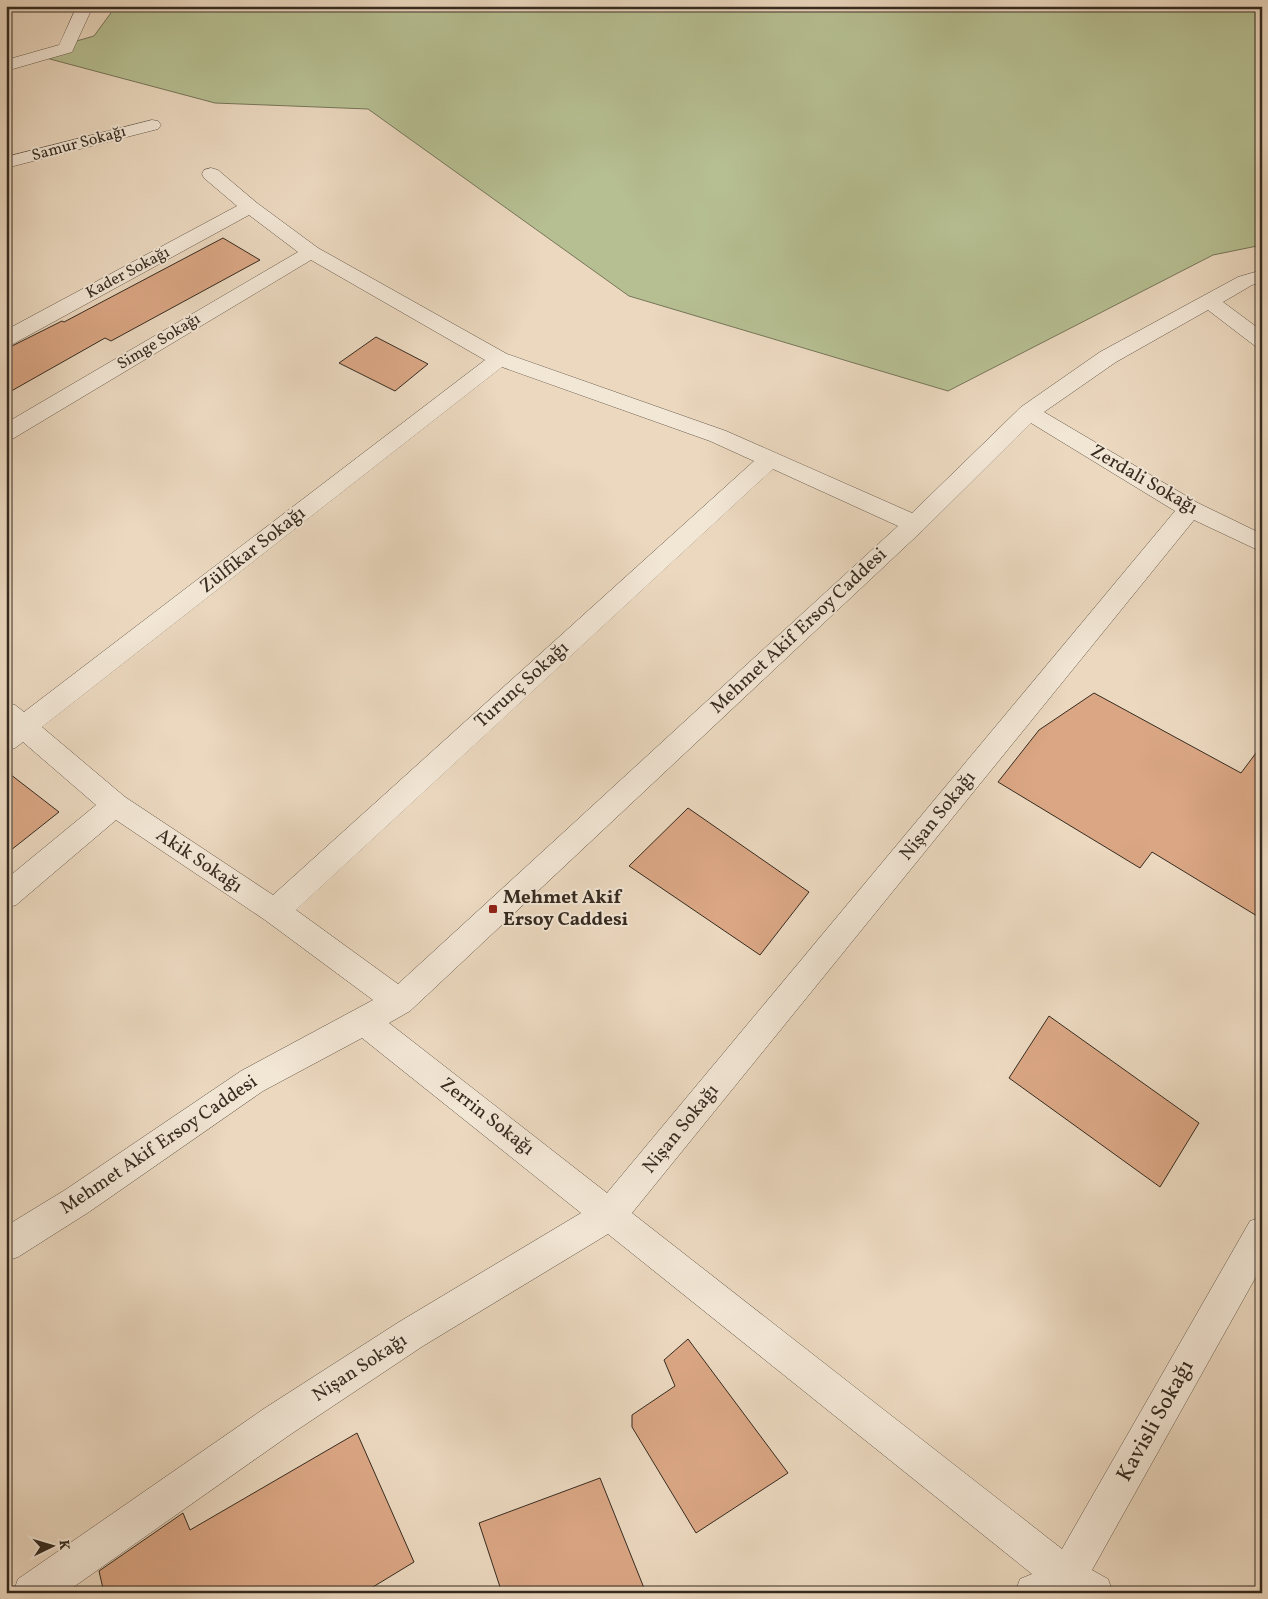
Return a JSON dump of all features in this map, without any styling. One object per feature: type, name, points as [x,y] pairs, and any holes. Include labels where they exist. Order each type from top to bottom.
[{"type":"street","points":[[6,66],[66,48],[85,6]]},
{"type":"street","name":"Samur Sokağı","points":[[6,163],[152,125]]},
{"type":"street","points":[[211,174],[250,207],[312,252],[499,359],[718,436],[915,524]]},
{"type":"street","name":"Kader Sokağı","points":[[6,339],[250,207]]},
{"type":"street","name":"Simge Sokağı","points":[[6,433],[312,252]]},
{"type":"street","name":"Mehmet Akif Ersoy Caddesi","points":[[6,1245],[77,1200],[252,1081],[398,1002],[915,524],[1029,412],[1108,356],[1245,280],[1262,276]]},
{"type":"street","points":[[1208,300],[1262,341]]},
{"type":"street","name":"Zülfikar Sokağı","points":[[12,727],[499,359]]},
{"type":"street","name":"Zerdali Sokağı","points":[[1029,412],[1190,509],[1252,538]]},
{"type":"street","name":"Turunç Sokağı","points":[[275,911],[770,459]]},
{"type":"street","name":"Nişan Sokağı","points":[[32,1593],[286,1416],[412,1334],[610,1214],[1190,509]]},
{"type":"street","points":[[1252,538],[1262,520]]},
{"type":"street","name":"Akik Sokağı","points":[[12,727],[114,805],[275,911],[398,1002]]},
{"type":"street","points":[[6,896],[114,805]]},
{"type":"street","name":"Zerrin Sokağı","points":[[364,1020],[1080,1585]]},
{"type":"street","name":"Kavisli Sokağı","points":[[1080,1585],[1262,1233]]},
{"type":"street","points":[[1034,1593],[1080,1585]]},
{"type":"green space","points":[[116,6],[1262,6],[1262,245],[1213,255],[948,391],[629,296],[368,109],[215,103],[31,54],[94,36]]},
{"type":"building","points":[[223,238],[260,260],[111,341],[105,338],[6,394],[6,349],[62,321],[64,322]]},
{"type":"building","points":[[376,337],[428,364],[395,391],[339,363]]},
{"type":"building","points":[[1094,693],[1241,773],[1262,745],[1262,919],[1152,852],[1140,868],[998,782],[1039,730]]},
{"type":"building","points":[[6,771],[59,812],[6,854]]},
{"type":"building","points":[[688,808],[809,892],[760,955],[629,866]]},
{"type":"building","points":[[1049,1016],[1199,1123],[1160,1187],[1009,1078]]},
{"type":"building","points":[[688,1339],[788,1473],[696,1533],[632,1427],[632,1415],[675,1386],[664,1360]]},
{"type":"building","points":[[357,1433],[414,1562],[363,1593],[104,1593],[99,1571],[183,1513],[190,1530]]},
{"type":"building","points":[[600,1478],[646,1593],[502,1593],[479,1523]]},
{"type":"place","name":"Mehmet Akif Ersoy Caddesi","points":[[493,909]]}]
